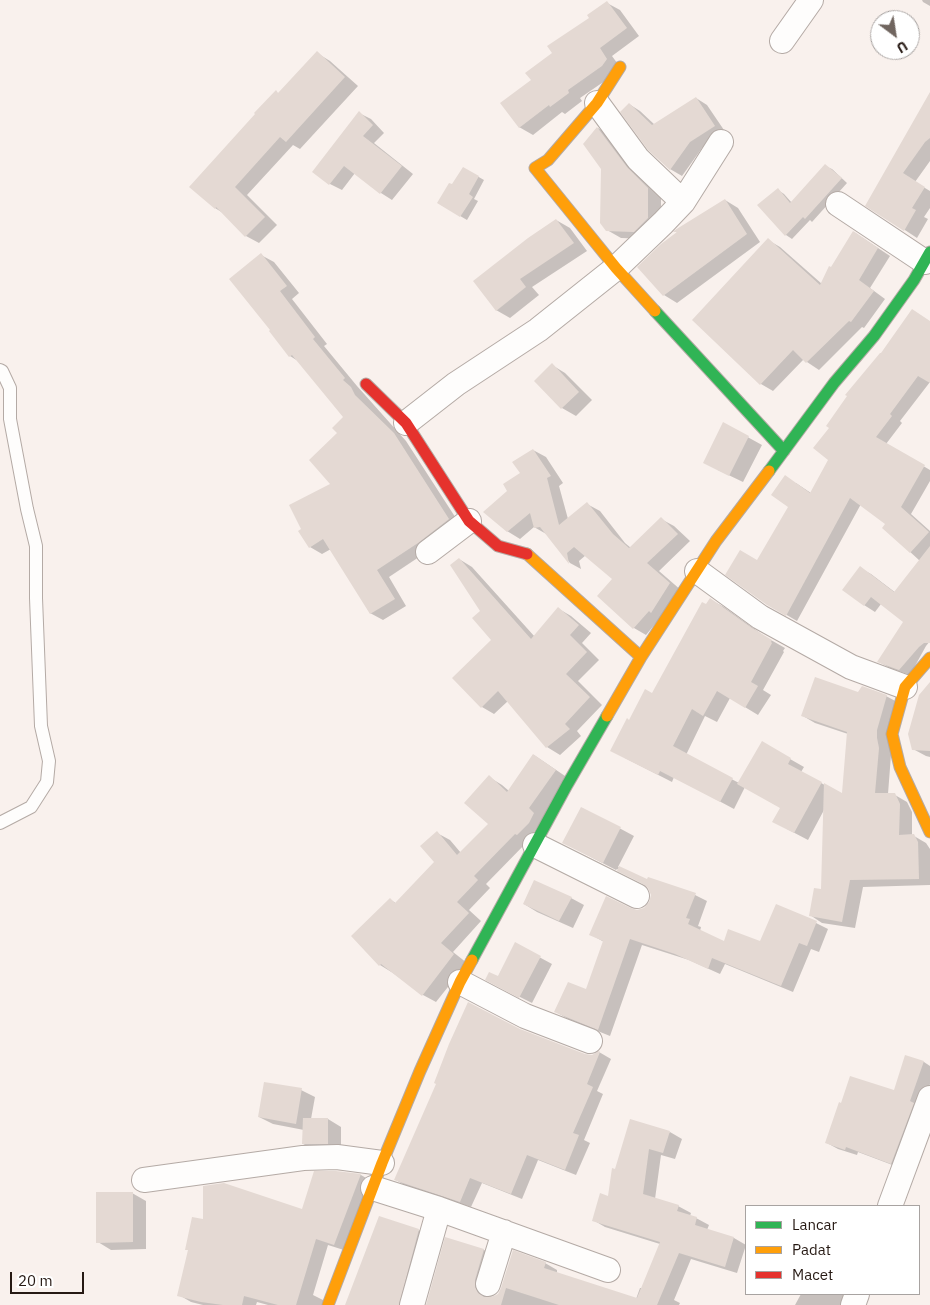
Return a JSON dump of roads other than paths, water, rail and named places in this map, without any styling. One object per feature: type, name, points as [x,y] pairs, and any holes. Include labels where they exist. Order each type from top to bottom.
[{"type":"street","points":[[782,41],[811,0]]},
{"type":"street","points":[[620,67],[597,103],[548,160],[535,168],[616,268],[784,451]]},
{"type":"street","points":[[597,103],[638,159],[683,202]]},
{"type":"street","points":[[406,423],[456,384],[538,330],[616,268],[683,202],[720,142]]},
{"type":"street","points":[[328,1305],[382,1163],[420,1071],[460,982],[567,785],[641,656],[716,541],[834,383],[925,271],[838,204]]},
{"type":"street","points":[[366,384],[406,423],[469,520],[498,546],[529,555],[641,656]]},
{"type":"street","points":[[428,552],[469,520]]},
{"type":"street","points":[[697,571],[760,617],[851,667],[905,687]]},
{"type":"street","points":[[930,658],[905,687],[892,734],[900,767],[930,832]]},
{"type":"street","points":[[535,845],[637,896]]},
{"type":"street","points":[[460,982],[525,1016],[590,1042]]},
{"type":"street","points":[[890,1205],[930,1098]]},
{"type":"street","points":[[144,1180],[302,1158],[336,1157],[382,1163]]},
{"type":"street","points":[[374,1188],[439,1209],[608,1270]]},
{"type":"street","points":[[412,1305],[439,1209]]},
{"type":"street","points":[[488,1284],[504,1232]]},
{"type":"lane","points":[[0,370],[10,388],[10,419],[36,546],[41,726],[49,761],[47,782],[31,807],[0,823]]}]
